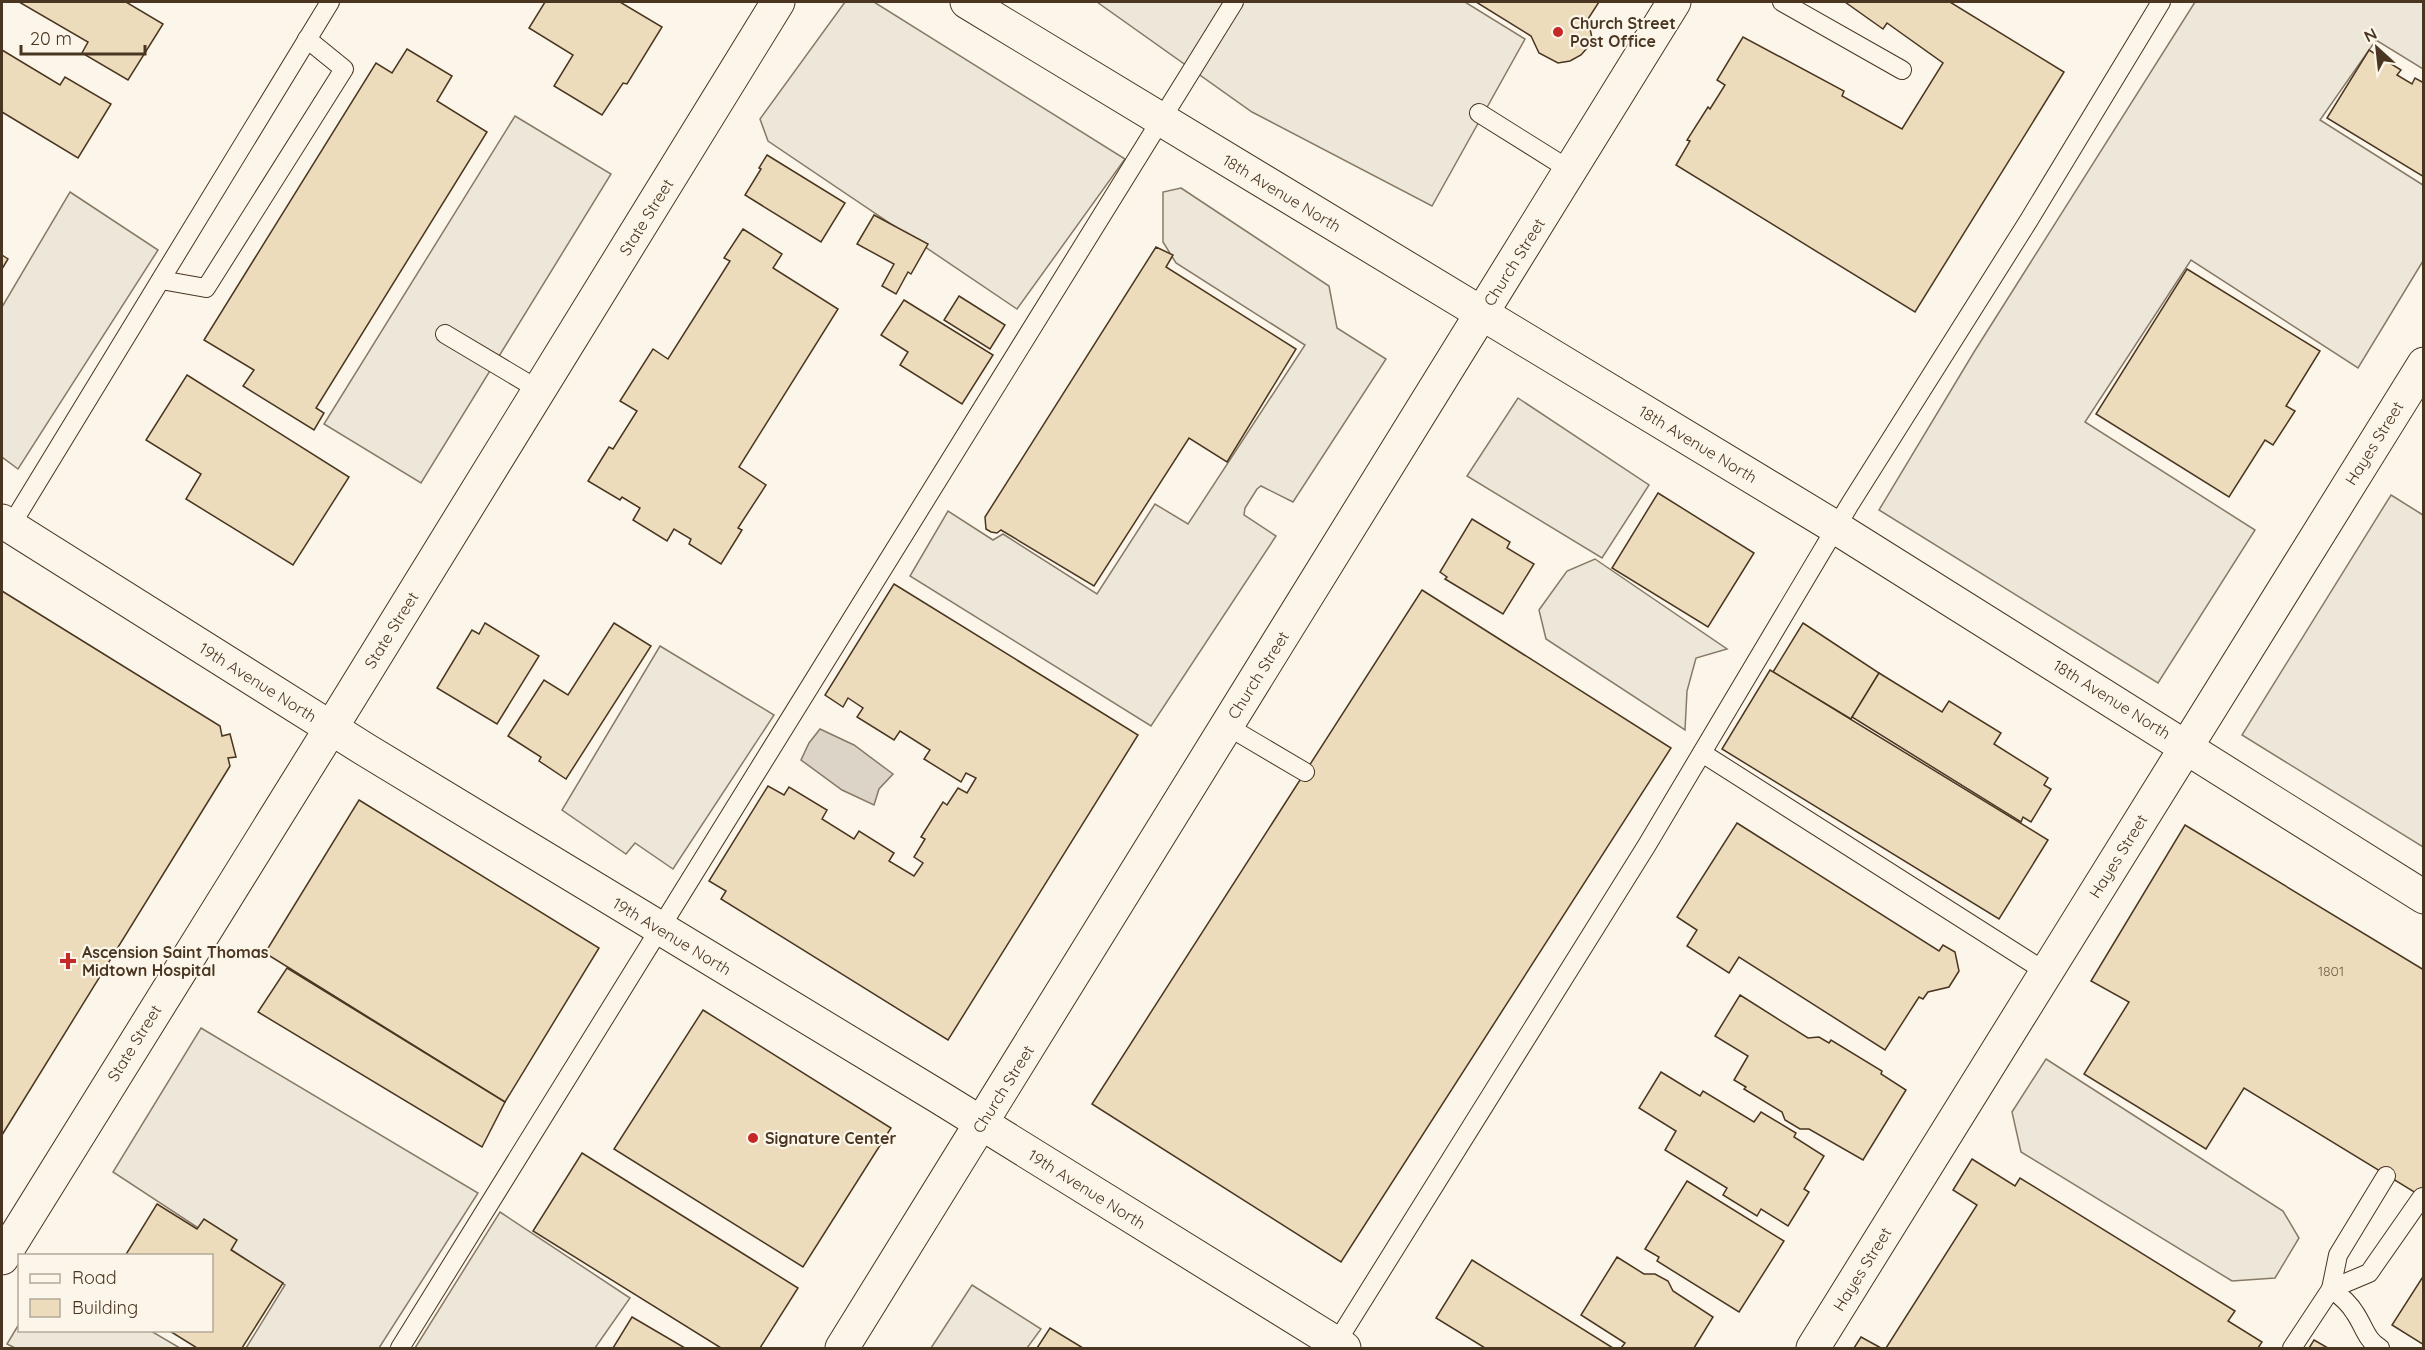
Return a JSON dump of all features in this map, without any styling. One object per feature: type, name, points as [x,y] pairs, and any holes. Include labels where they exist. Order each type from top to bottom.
[{"type":"street","name":"State Street","points":[[2,1258],[778,2]]},
{"type":"street","name":"18th Avenue North","points":[[967,2],[1835,527],[2424,897]]},
{"type":"street","name":"Church Street","points":[[852,1345],[982,1124],[1674,2]]},
{"type":"street","name":"Hayes Street","points":[[1813,1348],[2424,364]]},
{"type":"street","name":"19th Avenue North","points":[[6,524],[331,728],[982,1124],[1338,1347]]},
{"type":"lane","points":[[6,524],[161,280],[330,2]]},
{"type":"lane","points":[[400,1348],[1234,2]]},
{"type":"lane","points":[[1782,2],[1902,70]]},
{"type":"lane","points":[[1338,1347],[1647,845],[1835,527],[2029,219],[2161,2]]},
{"type":"lane","points":[[161,280],[206,288],[344,69],[308,39]]},
{"type":"lane","points":[[1479,113],[1570,170]]},
{"type":"lane","points":[[445,334],[539,390]]},
{"type":"lane","points":[[1227,726],[1305,772]]},
{"type":"lane","points":[[1702,753],[2046,972]]},
{"type":"lane","points":[[2292,1348],[2331,1289],[2338,1255],[2386,1176]]},
{"type":"lane","points":[[2331,1289],[2369,1273],[2422,1197]]},
{"type":"lane","points":[[2331,1289],[2342,1296],[2356,1314],[2365,1334],[2380,1348]]},
{"type":"shaded area","points":[[845,2],[874,2],[1125,159],[1017,309],[768,141],[760,119]]},
{"type":"shaded area","points":[[1097,2],[1465,2],[1525,39],[1432,206],[1252,112]]},
{"type":"shaded area","points":[[2195,2],[2423,2],[2423,69],[2376,40],[2320,120],[2423,185],[2423,261],[2358,368],[2191,260],[2085,422],[2255,530],[2158,683],[1879,510],[1974,352]]},
{"type":"shaded area","points":[[515,116],[611,174],[421,483],[324,424]]},
{"type":"shaded area","points":[[1181,188],[1329,286],[1337,328],[1386,359],[1293,502],[1261,486],[1257,489],[1245,508],[1244,515],[1276,536],[1151,726],[910,576],[948,511],[993,540],[1003,534],[1097,594],[1155,504],[1188,524],[1305,345],[1176,263],[1163,242],[1163,192]]},
{"type":"shaded area","points":[[70,192],[158,250],[18,469],[2,457],[2,307]]},
{"type":"shaded area","points":[[1518,398],[1649,485],[1602,558],[1467,476]]},
{"type":"shaded area","points":[[2391,495],[2423,515],[2423,847],[2242,735]]},
{"type":"shaded area","points":[[1595,559],[1727,649],[1696,658],[1687,691],[1685,730],[1546,639],[1539,610],[1567,571]]},
{"type":"shaded area","points":[[660,646],[774,715],[673,869],[635,843],[626,854],[562,810]]},
{"type":"shaded area","points":[[820,729],[854,745],[893,774],[879,789],[874,805],[842,790],[801,760],[809,743]]},
{"type":"shaded area","points":[[201,1028],[478,1193],[379,1348],[246,1348],[285,1285],[113,1172]]},
{"type":"shaded area","points":[[2046,1059],[2283,1211],[2299,1238],[2275,1278],[2232,1281],[2021,1152],[2012,1112]]},
{"type":"shaded area","points":[[500,1212],[630,1298],[595,1348],[415,1348]]},
{"type":"shaded area","points":[[972,1285],[1041,1329],[1027,1348],[931,1348]]},
{"type":"shaded area","points":[[18,1326],[18,1332],[153,1332],[180,1348],[15,1348],[7,1344]]},
{"type":"building","points":[[19,2],[126,2],[163,24],[128,80],[82,53],[88,42]]},
{"type":"building","points":[[545,2],[620,2],[662,27],[627,84],[623,83],[602,115],[554,86],[573,55],[529,28]]},
{"type":"building","name":"Church Street Post Office","points":[[1476,2],[1599,2],[1588,19],[1592,38],[1588,47],[1581,55],[1570,61],[1558,63],[1539,53],[1531,36]]},
{"type":"building","points":[[1845,2],[1950,2],[2064,72],[1915,312],[1676,165],[1690,141],[1687,140],[1725,85],[1717,80],[1743,37],[1844,91],[1842,96],[1902,129],[1943,63],[1887,23],[1883,29]]},
{"type":"building","points":[[407,49],[452,76],[437,101],[487,132],[316,408],[324,413],[314,430],[243,386],[254,370],[204,340],[376,63],[392,73]]},
{"type":"building","points":[[2,50],[60,85],[65,77],[111,104],[78,158],[2,112]]},
{"type":"building","points":[[2369,50],[2401,70],[2397,75],[2412,84],[2415,78],[2424,83],[2424,177],[2327,118]]},
{"type":"building","points":[[767,155],[845,203],[821,242],[745,195]]},
{"type":"building","points":[[874,215],[928,244],[911,274],[908,272],[896,294],[882,286],[894,264],[857,244]]},
{"type":"building","points":[[743,229],[782,254],[773,268],[838,309],[739,467],[766,485],[738,528],[742,530],[721,564],[689,544],[691,539],[674,529],[667,541],[633,520],[640,508],[622,497],[620,500],[588,481],[609,447],[613,449],[637,411],[620,401],[653,349],[668,359],[730,261],[724,258]]},
{"type":"building","points":[[1156,247],[1173,255],[1166,267],[1296,349],[1227,462],[1189,438],[1094,586],[1001,530],[997,533],[986,529],[985,517]]},
{"type":"building","points":[[2,255],[8,259],[2,269]]},
{"type":"building","points":[[2187,269],[2320,351],[2286,406],[2295,411],[2273,445],[2265,440],[2229,497],[2096,414]]},
{"type":"building","points":[[959,296],[1005,325],[990,349],[944,320]]},
{"type":"building","points":[[904,300],[993,355],[962,404],[900,365],[908,352],[881,335]]},
{"type":"building","points":[[187,375],[349,477],[293,565],[186,499],[201,474],[146,440]]},
{"type":"building","points":[[1658,493],[1754,553],[1708,627],[1612,568]]},
{"type":"building","points":[[1472,519],[1510,542],[1507,548],[1534,564],[1503,614],[1445,579],[1447,577],[1440,572]]},
{"type":"building","points":[[894,584],[1138,735],[948,1040],[721,899],[726,891],[709,881],[768,786],[784,795],[789,787],[827,810],[822,819],[854,839],[859,831],[894,853],[889,861],[914,876],[923,863],[914,857],[925,839],[921,837],[943,802],[947,805],[958,788],[967,793],[976,778],[966,773],[961,782],[924,759],[930,750],[900,731],[894,740],[857,717],[863,708],[848,698],[843,707],[825,695]]},
{"type":"building","points":[[1422,590],[1671,748],[1341,1262],[1092,1104]]},
{"type":"building","name":"Ascension Saint Thomas Midtown Hospital","points":[[2,591],[220,726],[222,736],[230,734],[236,757],[228,758],[230,766],[2,1135]]},
{"type":"building","points":[[485,623],[539,656],[497,724],[437,688],[472,630],[479,634]]},
{"type":"building","points":[[614,623],[651,646],[566,779],[539,761],[541,757],[508,736],[544,680],[568,695]]},
{"type":"building","points":[[1803,623],[1879,673],[1851,719],[1773,672]]},
{"type":"building","points":[[1770,670],[2048,840],[1999,919],[1722,749]]},
{"type":"building","points":[[1879,673],[1942,712],[1949,701],[2001,733],[1994,744],[2048,778],[2044,785],[2051,789],[2031,822],[2023,817],[2021,822],[1852,717]]},
{"type":"building","points":[[359,800],[599,948],[505,1102],[265,953]]},
{"type":"building","points":[[1737,823],[1939,951],[1943,945],[1955,952],[1959,971],[1949,987],[1928,992],[1923,999],[1919,997],[1885,1050],[1739,957],[1729,973],[1687,946],[1697,930],[1677,917]]},
{"type":"building","points":[[2185,825],[2424,970],[2424,1198],[2244,1088],[2206,1149],[2084,1074],[2129,1002],[2091,981]]},
{"type":"building","points":[[287,968],[505,1102],[482,1147],[258,1012]]},
{"type":"building","points":[[1740,995],[1808,1038],[1819,1037],[1829,1043],[1831,1040],[1882,1071],[1881,1074],[1906,1090],[1863,1160],[1809,1129],[1800,1129],[1785,1120],[1782,1112],[1744,1089],[1746,1087],[1734,1080],[1748,1056],[1715,1036]]},
{"type":"building","name":"Signature Center","points":[[703,1010],[891,1128],[803,1267],[614,1149]]},
{"type":"building","points":[[1661,1072],[1700,1096],[1703,1091],[1754,1122],[1761,1112],[1796,1133],[1794,1137],[1824,1156],[1804,1189],[1809,1192],[1788,1226],[1761,1209],[1757,1216],[1723,1195],[1727,1188],[1665,1150],[1676,1131],[1639,1108]]},
{"type":"building","points":[[582,1153],[798,1288],[760,1348],[721,1348],[533,1231]]},
{"type":"building","points":[[1972,1159],[2015,1186],[2020,1178],[2235,1311],[2228,1321],[2262,1342],[2258,1348],[1886,1348],[1977,1205],[1953,1190]]},
{"type":"building","points":[[1687,1181],[1784,1241],[1739,1312],[1657,1261],[1659,1257],[1645,1249]]},
{"type":"building","points":[[157,1204],[197,1229],[204,1219],[237,1240],[231,1250],[283,1283],[242,1348],[197,1348],[171,1332],[213,1332],[213,1254],[126,1254]]},
{"type":"building","points":[[1617,1257],[1644,1274],[1655,1274],[1668,1281],[1673,1291],[1713,1317],[1694,1348],[1621,1348],[1625,1343],[1581,1315]]},
{"type":"building","points":[[1472,1260],[1613,1348],[1485,1348],[1436,1318]]},
{"type":"building","points":[[2424,1275],[2424,1345],[2392,1325]]},
{"type":"building","points":[[632,1317],[685,1348],[613,1348]]},
{"type":"building","points":[[1050,1328],[1083,1348],[1037,1348]]},
{"type":"building","points":[[1861,1337],[1881,1348],[1854,1348]]},
{"type":"building","points":[[2314,1340],[2328,1348],[2309,1348]]},
{"type":"place","name":"Church Street Post Office","points":[[1558,32]]},
{"type":"place","name":"Ascension Saint Thomas Midtown Hospital","points":[[68,961]]},
{"type":"place","name":"Signature Center","points":[[753,1138]]}]
